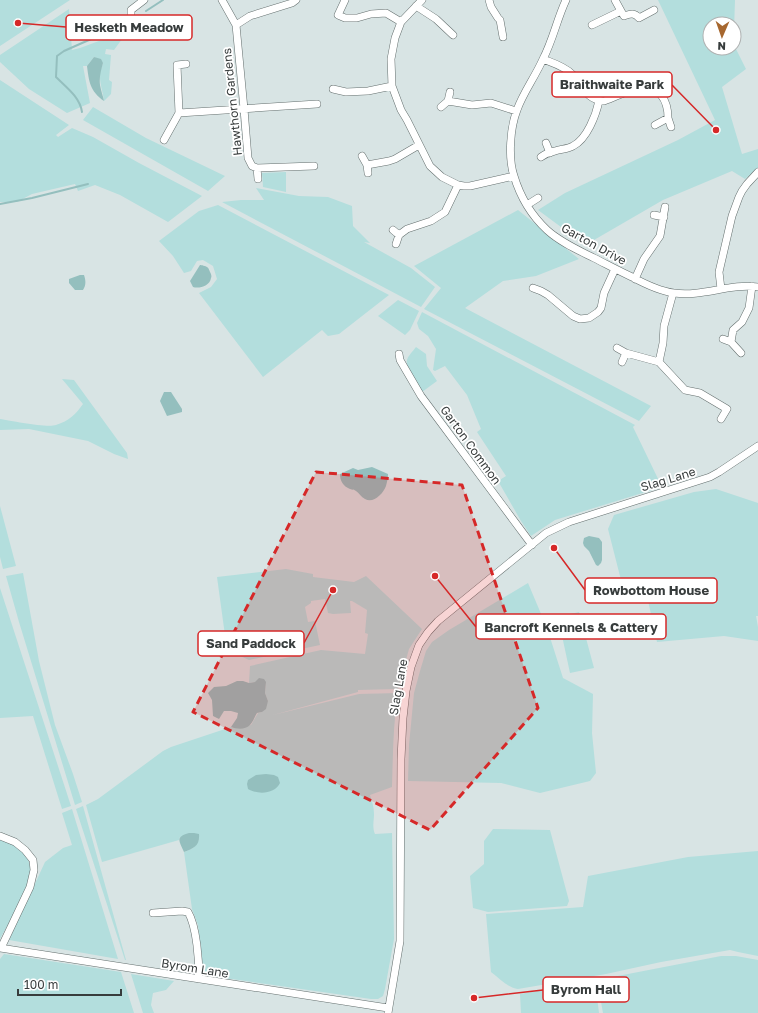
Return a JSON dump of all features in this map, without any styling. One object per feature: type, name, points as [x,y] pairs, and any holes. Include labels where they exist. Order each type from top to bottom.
[{"type":"street","points":[[139,29],[131,17],[131,10],[144,0]]},
{"type":"street","name":"Hawthorn Gardens","points":[[222,0],[236,25],[248,158],[252,166],[257,168]]},
{"type":"street","points":[[236,25],[250,16],[292,3],[296,0]]},
{"type":"street","points":[[345,0],[338,14],[345,18],[357,18],[371,14],[386,13],[401,22]]},
{"type":"street","points":[[422,0],[401,22],[395,38],[391,59],[392,86],[401,110],[419,145],[430,166],[442,177],[458,185],[470,186],[514,176]]},
{"type":"street","points":[[489,0],[491,7],[500,20],[503,36]]},
{"type":"street","name":"Garton Drive","points":[[566,0],[543,59],[516,111],[513,123],[511,136],[514,176],[527,205],[538,221],[560,240],[615,269],[654,287],[673,293],[688,294],[703,293],[740,286],[755,286]]},
{"type":"street","points":[[615,0],[624,16],[634,14],[639,18],[654,10]]},
{"type":"street","points":[[416,6],[436,19],[453,34]]},
{"type":"street","points":[[592,24],[621,11]]},
{"type":"street","points":[[543,59],[565,68],[576,78],[593,99],[599,101],[604,101],[638,88],[650,88],[663,97],[671,127]]},
{"type":"street","points":[[164,140],[179,113],[177,65],[186,64]]},
{"type":"street","points":[[333,89],[345,95],[392,86]]},
{"type":"street","points":[[442,108],[448,101],[450,92]]},
{"type":"street","points":[[448,101],[472,105],[491,103],[516,111]]},
{"type":"street","points":[[541,157],[573,146],[582,140],[594,116],[599,101]]},
{"type":"street","points":[[179,113],[318,104]]},
{"type":"street","points":[[655,125],[668,118]]},
{"type":"street","points":[[546,143],[550,153]]},
{"type":"street","points":[[367,165],[389,161],[419,145]]},
{"type":"street","points":[[362,156],[367,165],[368,173]]},
{"type":"street","points":[[258,179],[257,168],[314,166]]},
{"type":"street","points":[[721,289],[719,272],[732,216],[742,191],[758,172]]},
{"type":"street","points":[[396,244],[399,235],[407,229],[431,220],[445,212],[458,185]]},
{"type":"street","points":[[527,205],[538,198]]},
{"type":"street","points":[[635,279],[644,259],[660,236],[665,207]]},
{"type":"street","points":[[654,215],[664,217]]},
{"type":"street","points":[[393,230],[399,235]]},
{"type":"street","points":[[532,288],[541,290],[548,294],[573,316],[580,319],[589,318],[601,308],[604,293],[615,269]]},
{"type":"street","points":[[731,342],[733,330],[742,322],[749,308],[755,286]]},
{"type":"street","points":[[660,362],[664,326],[673,293]]},
{"type":"street","points":[[723,338],[731,342],[741,353]]},
{"type":"street","points":[[617,348],[626,353],[660,362],[685,390],[700,392],[730,410],[721,419]]},
{"type":"street","points":[[622,362],[626,353]]},
{"type":"street","name":"Garton Common","points":[[399,354],[400,360],[421,396],[532,545]]},
{"type":"street","name":"Slag Lane","points":[[388,1011],[400,941],[400,759],[404,711],[411,667],[419,645],[438,621],[546,533],[569,522],[710,476],[719,472],[758,446]]},
{"type":"street","points":[[0,836],[15,842],[25,850],[33,860],[34,870],[30,887],[1,948]]},
{"type":"street","points":[[152,913],[188,912],[191,917],[197,945],[199,979]]},
{"type":"street","name":"Byrom Lane","points":[[1,948],[199,979],[388,1011]]},
{"type":"highlighted area","points":[[316,472],[462,485],[538,708],[430,830],[193,712]]},
{"type":"shaded area","points":[[0,0],[70,0],[0,46]]},
{"type":"shaded area","points":[[658,0],[735,0],[734,16],[702,16],[702,56],[740,56],[746,69],[722,87],[742,154],[758,149],[758,168],[745,179],[732,171],[663,200],[594,240],[588,247],[538,210],[565,193],[678,140],[715,120]]},
{"type":"shaded area","points":[[69,9],[72,50],[99,41],[125,35],[114,50],[106,49],[105,54],[111,55],[109,80],[112,82],[111,94],[104,101],[100,76],[103,63],[94,57],[87,66],[83,66],[90,103],[67,113],[29,89],[0,62],[0,55]]},
{"type":"shaded area","points":[[94,57],[101,59],[103,63],[100,74],[100,87],[104,101],[96,94],[91,86],[87,66]]},
{"type":"shaded area","points":[[0,80],[69,125],[56,135],[58,137],[72,128],[93,137],[202,196],[168,222],[120,195],[95,185],[78,191],[75,184],[32,194],[17,202],[0,202]]},
{"type":"shaded area","points":[[93,107],[146,138],[225,176],[208,191],[83,120]]},
{"type":"shaded area","points":[[286,172],[286,192],[263,187],[262,173]]},
{"type":"shaded area","points":[[256,188],[299,196],[328,197],[352,206],[353,226],[370,243],[364,242],[411,268],[435,287],[421,307],[222,202],[264,200]]},
{"type":"shaded area","points":[[218,205],[389,295],[339,334],[328,336],[322,330],[263,377],[199,293],[211,287],[217,279],[213,266],[203,260],[197,261],[191,271],[184,273],[173,256],[159,241],[199,211]]},
{"type":"shaded area","points":[[518,210],[579,259],[536,276],[503,281],[465,308],[651,406],[639,421],[424,309],[441,288],[414,266]]},
{"type":"shaded area","points":[[200,265],[209,268],[211,276],[210,281],[204,286],[198,288],[193,287],[190,281]]},
{"type":"shaded area","points":[[84,275],[85,286],[83,290],[75,290],[69,283],[69,279]]},
{"type":"shaded area","points":[[398,300],[419,311],[410,330],[405,335],[378,316]]},
{"type":"shaded area","points":[[422,312],[635,425],[633,427],[662,487],[555,520],[531,536],[498,481],[506,476],[477,432],[481,429],[467,395],[445,366],[435,371],[433,370],[436,349],[428,336],[419,329],[417,323]]},
{"type":"shaded area","points":[[416,347],[426,354],[427,366],[437,381],[422,392],[410,372],[407,363],[408,357]]},
{"type":"shaded area","points":[[62,379],[74,380],[127,453],[128,459],[88,441],[29,429],[0,430],[0,419],[52,426],[72,417],[83,404]]},
{"type":"shaded area","points":[[164,392],[171,392],[182,409],[182,412],[167,416],[160,401]]},
{"type":"shaded area","points":[[372,467],[388,474],[385,489],[374,499],[365,499],[356,491],[345,486],[341,481],[340,474],[353,468],[358,470]]},
{"type":"shaded area","points":[[716,489],[758,503],[758,616],[756,616],[758,641],[724,636],[657,642],[644,582],[622,584],[608,529],[614,515],[694,492]]},
{"type":"shaded area","points":[[0,506],[16,566],[3,569],[0,557]]},
{"type":"shaded area","points":[[589,536],[599,538],[602,542],[602,560],[598,566],[583,543],[584,538]]},
{"type":"shaded area","points":[[286,569],[313,574],[313,577],[354,582],[366,576],[422,629],[409,649],[398,689],[358,690],[358,692],[273,715],[359,694],[398,693],[394,728],[392,787],[370,795],[374,809],[373,826],[375,834],[392,833],[394,939],[385,989],[383,996],[378,999],[204,975],[198,925],[192,909],[184,852],[194,847],[199,838],[180,837],[179,840],[102,862],[86,805],[98,799],[163,751],[171,747],[231,727],[234,728],[251,725],[258,713],[262,712],[268,701],[265,693],[266,682],[249,683],[250,666],[321,650],[365,654],[368,634],[365,633],[367,610],[350,601],[351,613],[328,613],[325,599],[311,601],[311,603],[305,607],[308,622],[315,621],[320,645],[249,660],[227,650],[217,577]]},
{"type":"shaded area","points":[[23,573],[39,661],[55,725],[82,802],[75,805],[6,576]]},
{"type":"shaded area","points":[[528,583],[547,628],[563,678],[593,694],[592,733],[596,773],[590,781],[540,793],[501,783],[408,781],[409,745],[414,693],[426,651],[432,642],[449,630]]},
{"type":"shaded area","points":[[0,588],[71,806],[62,809],[33,716],[0,718]]},
{"type":"shaded area","points":[[579,612],[594,668],[570,673],[558,617]]},
{"type":"shaded area","points":[[259,678],[264,679],[266,682],[265,693],[268,701],[266,709],[257,713],[250,725],[241,729],[231,727],[237,718],[238,713],[231,711],[224,711],[219,719],[213,716],[212,700],[208,693],[214,687],[226,686],[237,681],[249,683],[255,682]]},
{"type":"shaded area","points":[[266,774],[278,777],[280,783],[278,787],[261,793],[248,789],[248,780],[256,775]]},
{"type":"shaded area","points":[[83,806],[126,960],[76,809]]},
{"type":"shaded area","points":[[72,809],[118,959],[9,940],[45,862],[63,848],[72,845],[62,813]]},
{"type":"shaded area","points":[[493,829],[550,830],[569,901],[567,906],[488,912],[473,908],[470,876],[484,864],[484,841]]},
{"type":"shaded area","points":[[189,833],[199,834],[199,838],[196,846],[184,852],[179,840],[182,836]]},
{"type":"shaded area","points":[[0,838],[13,844],[25,855],[30,864],[30,875],[24,894],[0,939]]},
{"type":"shaded area","points":[[758,851],[758,956],[730,950],[518,989],[507,985],[491,972],[486,914],[583,907],[588,876],[688,857]]},
{"type":"shaded area","points":[[4,954],[121,972],[134,1013],[0,1013],[0,959]]},
{"type":"shaded area","points":[[721,956],[736,956],[758,960],[758,1013],[603,1013],[597,980]]},
{"type":"shaded area","points":[[131,974],[174,981],[166,990],[153,993],[151,1005],[154,1013],[143,1013]]},
{"type":"shaded area","points":[[595,981],[599,1013],[521,1013],[520,994]]},
{"type":"waterway","points":[[146,11],[163,0]]},
{"type":"waterway","points":[[82,112],[76,97],[56,77],[57,56],[64,51],[107,32],[127,27]]},
{"type":"waterway","points":[[0,204],[32,198],[88,184]]},
{"type":"place","name":"Hesketh Meadow","points":[[18,23]]},
{"type":"place","name":"Braithwaite Park","points":[[716,130]]},
{"type":"place","name":"Rowbottom House","points":[[554,548]]},
{"type":"place","name":"Bancroft Kennels & Cattery","points":[[435,576]]},
{"type":"place","name":"Sand Paddock","points":[[333,590]]},
{"type":"place","name":"Byrom Hall","points":[[474,998]]}]
